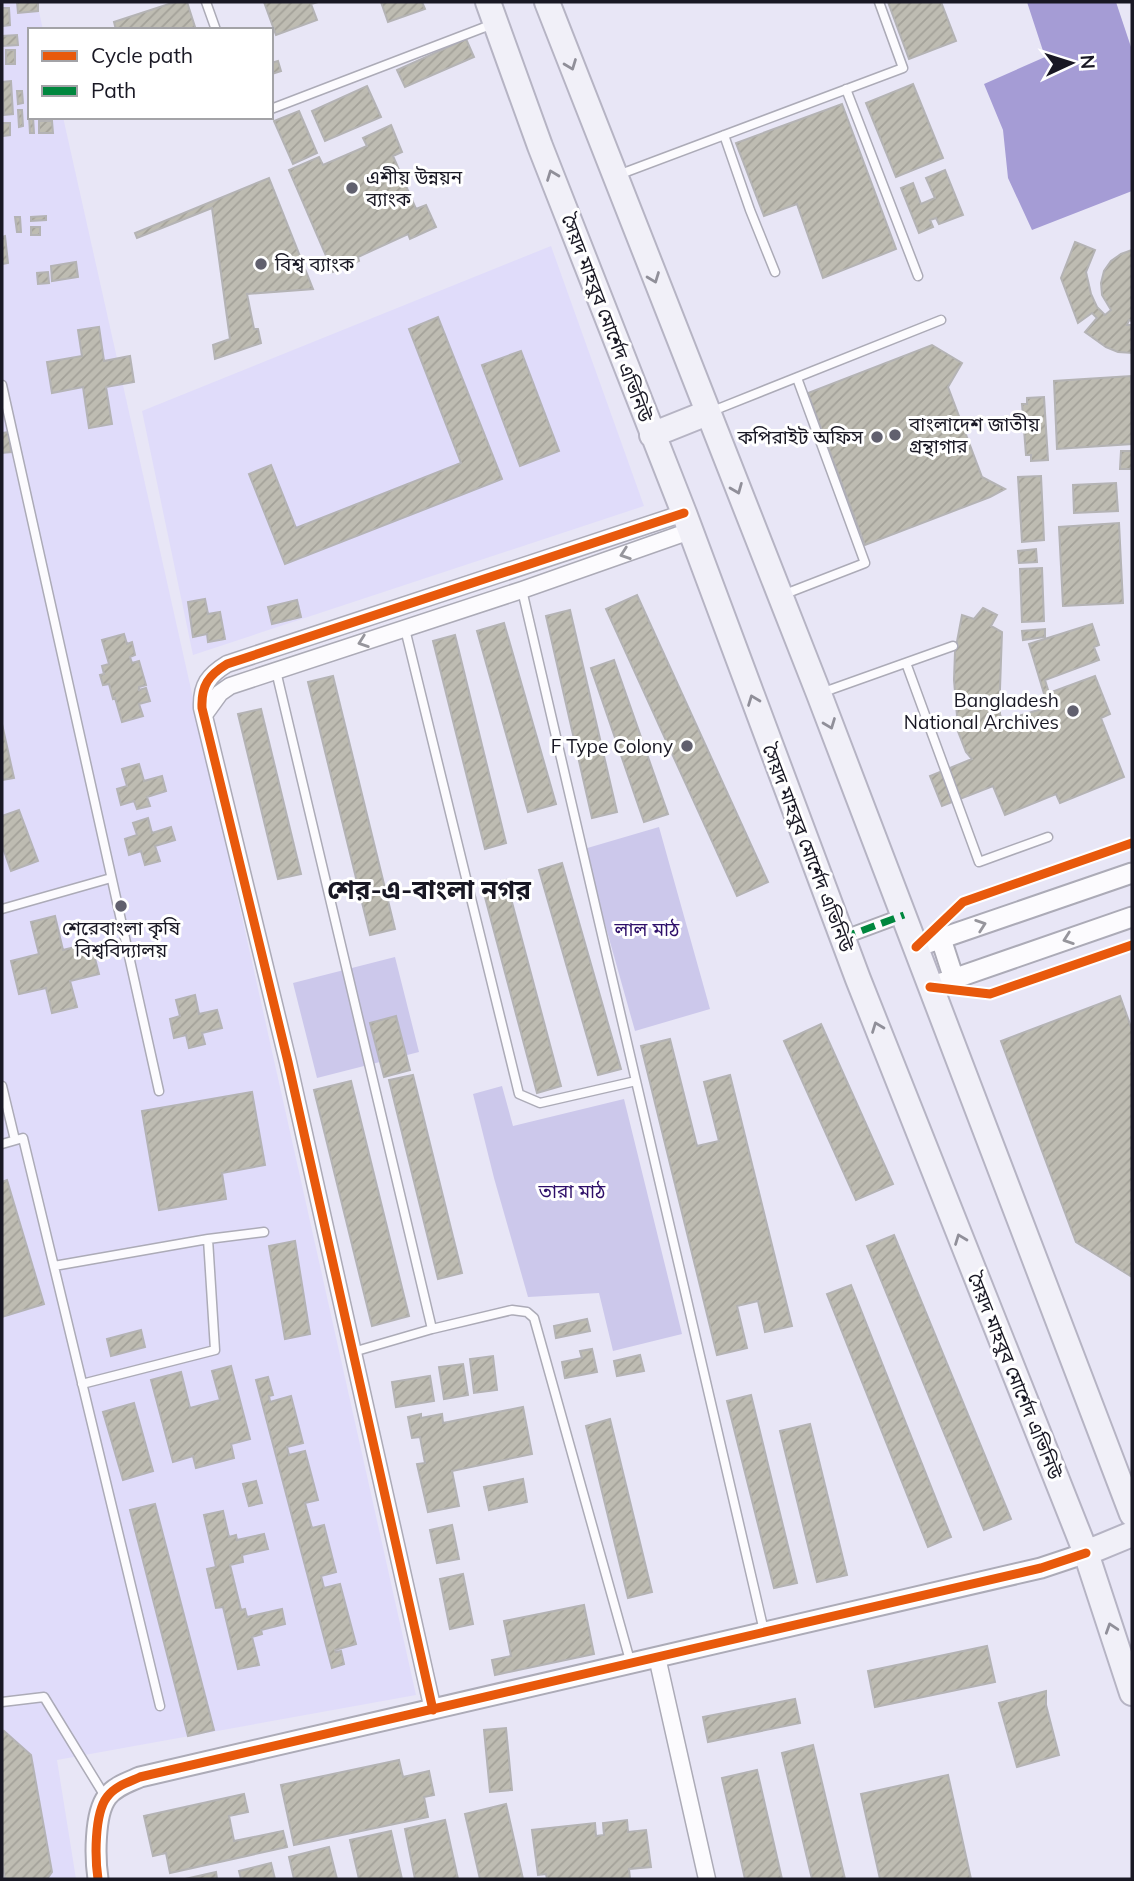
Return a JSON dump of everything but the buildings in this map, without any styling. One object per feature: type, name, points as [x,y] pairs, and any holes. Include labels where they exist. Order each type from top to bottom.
[{"type":"main road","points":[[547,2],[904,915],[1132,1514]]},
{"type":"main road","name":"সৈয়দ মাহবুব মোর্শেদ এভিনিউ","points":[[492,12],[842,938],[1086,1553],[1132,1693]]},
{"type":"main road","points":[[652,435],[707,413]]},
{"type":"main road","points":[[1086,1553],[1132,1534]]},
{"type":"street","points":[[204,715],[220,693],[230,687],[522,590],[687,522]]},
{"type":"street","points":[[433,1710],[288,1062],[204,715],[201,692],[208,677],[227,664],[443,594],[687,522]]},
{"type":"street","points":[[443,594],[450,614]]},
{"type":"street","points":[[916,947],[1132,873]]},
{"type":"street","points":[[842,938],[904,915]]},
{"type":"street","points":[[930,987],[1132,917]]},
{"type":"street","points":[[940,939],[954,979]]},
{"type":"street","points":[[98,1879],[97,1842],[100,1815],[106,1798],[120,1786],[140,1777],[1041,1568],[1086,1553]]},
{"type":"street","points":[[657,1657],[708,1879]]},
{"type":"lane","points":[[206,2],[215,28]]},
{"type":"lane","points":[[614,177],[903,68],[879,2]]},
{"type":"lane","points":[[273,108],[492,12]]},
{"type":"lane","points":[[846,89],[918,276]]},
{"type":"lane","points":[[724,135],[775,271]]},
{"type":"lane","points":[[707,413],[941,320]]},
{"type":"lane","points":[[779,596],[865,563],[797,377]]},
{"type":"lane","points":[[2,385],[159,1091]]},
{"type":"lane","points":[[522,590],[764,1631]]},
{"type":"lane","points":[[405,628],[519,1094],[540,1103],[636,1081]]},
{"type":"lane","points":[[818,694],[953,646]]},
{"type":"lane","points":[[906,663],[979,862],[1048,837]]},
{"type":"lane","points":[[276,671],[432,1329]]},
{"type":"lane","points":[[2,909],[111,878]]},
{"type":"lane","points":[[2,1086],[15,1140]]},
{"type":"lane","points":[[2,1144],[23,1138],[160,1706]]},
{"type":"lane","points":[[54,1266],[264,1232]]},
{"type":"lane","points":[[82,1384],[215,1350],[208,1239]]},
{"type":"lane","points":[[353,1352],[512,1310],[527,1312],[534,1318],[631,1664]]},
{"type":"lane","points":[[2,1702],[44,1697],[106,1798]]},
{"type":"shaded area","name":"শেরেবাংলা কৃষি বিশ্ববিদ্যালয়","points":[[2,2],[37,2],[43,28],[28,28],[28,119],[63,119],[416,1695],[57,1760],[76,1879],[2,1879]]},
{"type":"shaded area","points":[[1027,2],[1116,2],[1132,50],[1132,191],[1032,230],[1008,178],[1003,130],[984,84],[1045,57]]},
{"type":"shaded area","points":[[551,246],[644,506],[193,655],[142,411]]},
{"type":"green space","name":"লাল মাঠ","points":[[659,827],[710,1009],[635,1031],[584,849]]},
{"type":"green space","points":[[395,957],[419,1052],[317,1078],[293,983]]},
{"type":"green space","name":"তারা মাঠ","points":[[502,1086],[513,1126],[624,1099],[682,1334],[613,1351],[599,1293],[528,1297],[473,1094]]},
{"type":"marked path","points":[[842,938],[904,915]]},
{"type":"cycle path","points":[[433,1710],[288,1062],[202,708],[203,693],[215,672],[227,664],[684,513]]},
{"type":"cycle path","points":[[916,947],[963,902],[1132,843]]},
{"type":"cycle path","points":[[930,987],[990,994],[1132,945]]},
{"type":"cycle path","points":[[98,1879],[96,1837],[103,1805],[114,1790],[140,1777],[1041,1568],[1086,1553]]},
{"type":"place","name":"এশীয় উন্নয়ন ব্যাংক","points":[[352,188]]},
{"type":"place","name":"বিশ্ব ব্যাংক","points":[[261,264]]},
{"type":"place","name":"বাংলাদেশ জাতীয় গ্রন্থাগার","points":[[895,435]]},
{"type":"place","name":"কপিরাইট অফিস","points":[[877,437]]},
{"type":"place","name":"Bangladesh National Archives","points":[[1073,711]]},
{"type":"place","name":"F Type Colony","points":[[687,746]]},
{"type":"place","name":"শেরেবাংলা কৃষি বিশ্ববিদ্যালয়","points":[[121,906]]},
{"type":"district","name":"শের-এ-বাংলা নগর","points":[[429,890]]}]
